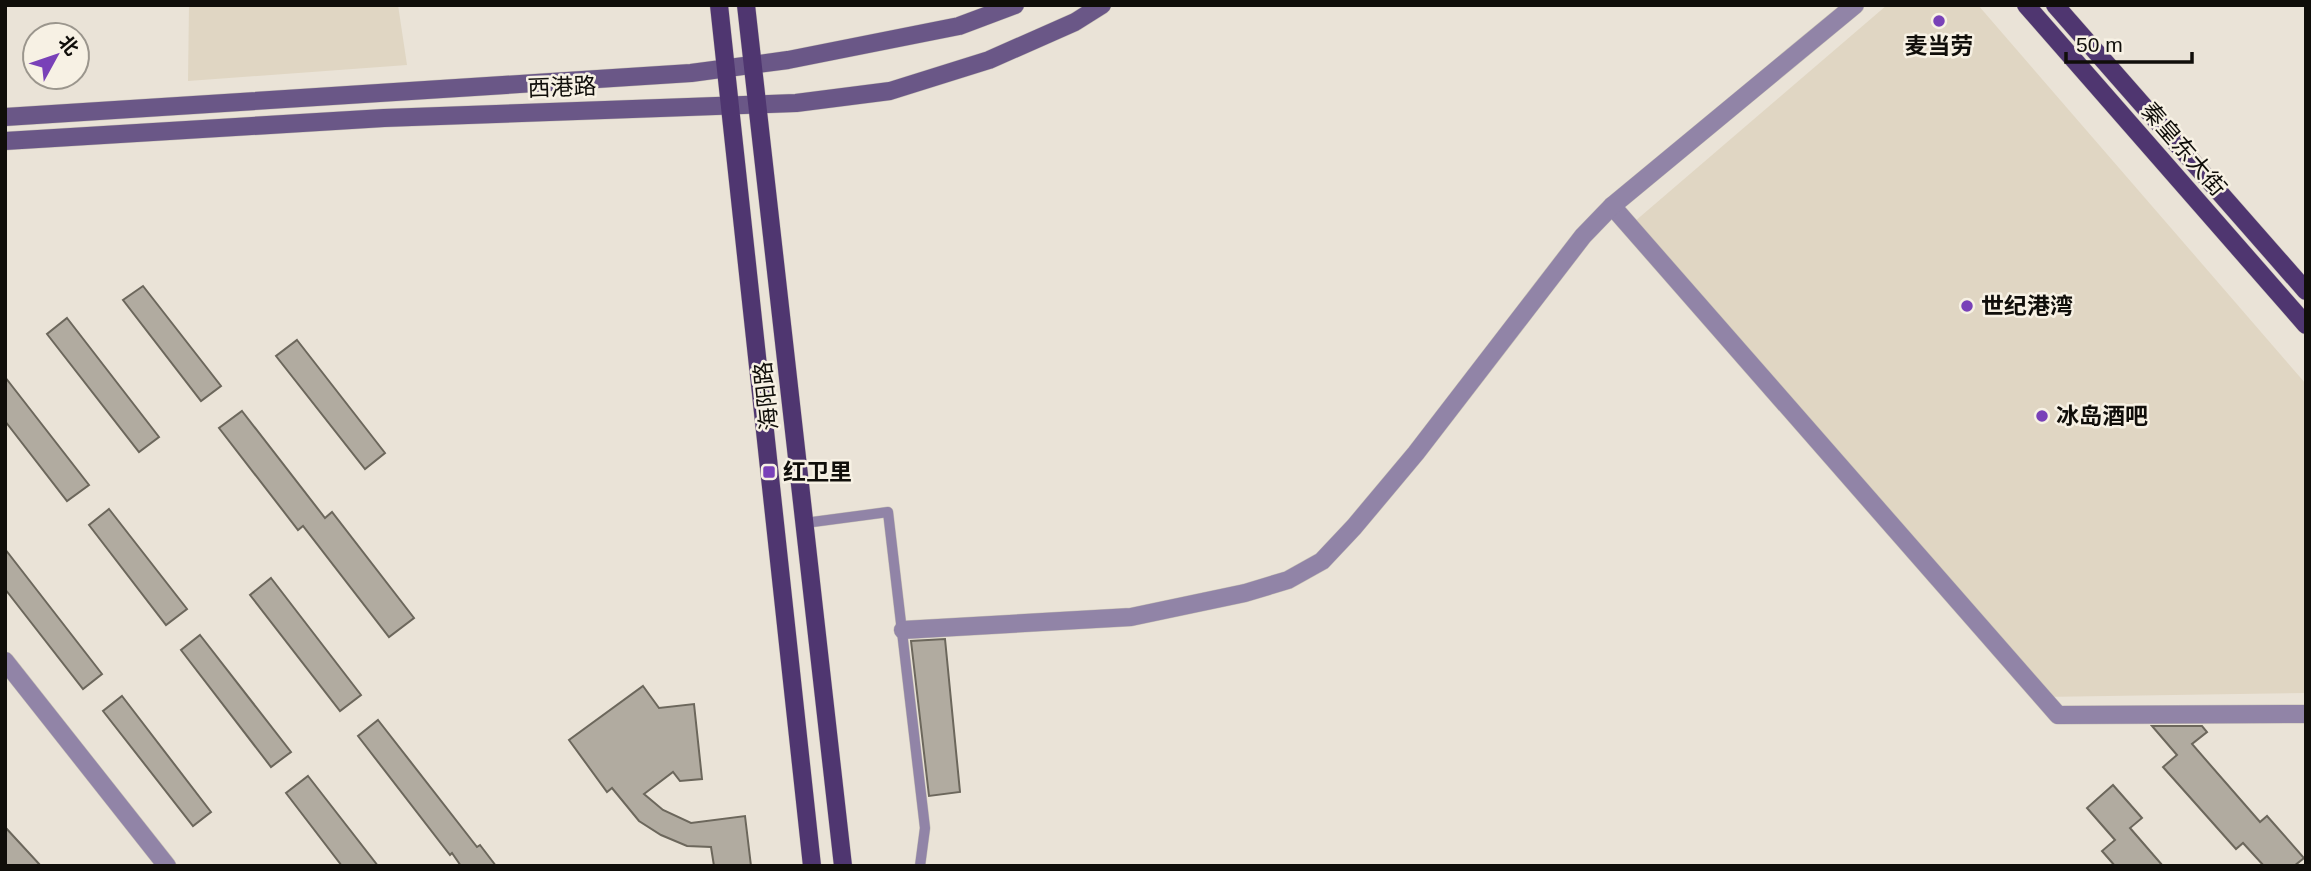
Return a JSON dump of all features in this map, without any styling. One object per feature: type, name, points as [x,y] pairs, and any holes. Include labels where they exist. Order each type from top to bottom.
[{"type":"main road","name":"海阳路","points":[[719,5],[813,866]]},
{"type":"main road","name":"海阳路","points":[[746,5],[843,866]]},
{"type":"main road","name":"西港路","points":[[5,117],[691,73],[753,65],[960,26],[1015,5]]},
{"type":"main road","name":"西港路","points":[[5,141],[384,118],[796,103],[890,91],[989,60],[1075,22],[1102,5]]},
{"type":"main road","name":"秦皇东大街","points":[[2026,5],[2306,325]]},
{"type":"main road","name":"秦皇东大街","points":[[2055,5],[2306,291]]},
{"type":"street","points":[[902,630],[1131,617],[1245,593],[1288,580],[1322,561],[1416,453],[1583,236],[1612,206],[1855,5]]},
{"type":"street","points":[[1612,206],[2057,715],[2306,714]]},
{"type":"street","points":[[5,661],[167,866]]},
{"type":"lane","points":[[805,523],[888,513],[925,828],[920,866]]},
{"type":"shaded area","points":[[189,5],[398,5],[407,65],[188,81]]},
{"type":"shaded area","name":"世纪港湾","points":[[1887,5],[1978,5],[2306,384],[2306,693],[2042,697],[1627,228]]},
{"type":"building","points":[[143,286],[221,386],[201,401],[123,300]]},
{"type":"building","points":[[67,318],[159,437],[139,452],[47,334]]},
{"type":"building","points":[[297,340],[385,453],[365,469],[276,356]]},
{"type":"building","points":[[5,377],[89,485],[67,501],[5,421]]},
{"type":"building","points":[[242,411],[325,518],[332,512],[414,618],[389,637],[303,526],[298,530],[219,428]]},
{"type":"building","points":[[109,509],[187,609],[166,625],[89,525]]},
{"type":"building","points":[[5,549],[102,674],[83,689],[5,589]]},
{"type":"building","points":[[271,578],[361,695],[340,711],[250,595]]},
{"type":"building","points":[[200,635],[291,752],[271,767],[181,650]]},
{"type":"building","points":[[945,639],[960,792],[929,796],[911,641]]},
{"type":"building","points":[[643,686],[659,708],[694,704],[702,779],[680,781],[673,772],[644,794],[663,810],[691,823],[745,816],[751,866],[714,866],[711,847],[687,846],[661,835],[639,821],[612,788],[607,792],[569,740]]},
{"type":"building","points":[[122,696],[211,812],[193,826],[103,711]]},
{"type":"building","points":[[378,720],[477,847],[480,845],[496,866],[461,866],[452,853],[450,855],[358,736]]},
{"type":"building","points":[[2152,726],[2202,726],[2207,732],[2192,744],[2260,822],[2267,816],[2304,858],[2294,866],[2264,866],[2243,843],[2236,849],[2163,767],[2177,755]]},
{"type":"building","points":[[308,776],[378,866],[342,866],[286,793]]},
{"type":"building","points":[[2113,785],[2142,818],[2130,828],[2163,866],[2115,866],[2102,851],[2115,840],[2087,808]]},
{"type":"building","points":[[5,827],[41,866],[5,866]]},
{"type":"place","name":"麦当劳","points":[[1939,21]]},
{"type":"place","name":"世纪港湾","points":[[1967,306]]},
{"type":"place","name":"冰岛酒吧","points":[[2042,416]]},
{"type":"place","name":"红卫里","points":[[769,472]]}]
